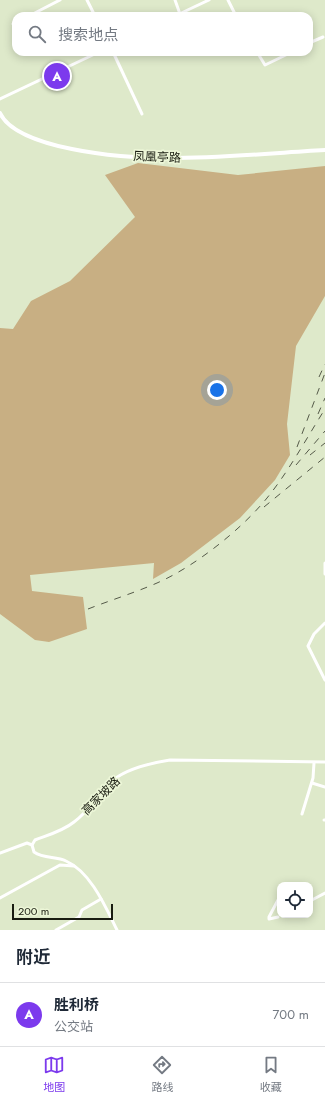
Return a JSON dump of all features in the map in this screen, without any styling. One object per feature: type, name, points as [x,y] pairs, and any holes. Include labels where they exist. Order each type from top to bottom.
[{"type":"street","points":[[37,12],[60,0]]},
{"type":"street","points":[[87,0],[93,12]]},
{"type":"street","points":[[175,0],[179,12]]},
{"type":"street","points":[[184,12],[208,0]]},
{"type":"street","points":[[228,0],[234,12]]},
{"type":"street","points":[[313,42],[323,38]]},
{"type":"street","points":[[0,99],[91,56]]},
{"type":"street","points":[[116,56],[142,114]]},
{"type":"street","points":[[259,56],[265,65],[284,56]]},
{"type":"street","name":"凤凰亭路","points":[[0,113],[11,127],[26,136],[62,147],[130,156],[187,158],[325,150]]},
{"type":"street","points":[[325,563],[325,574]]},
{"type":"street","points":[[325,623],[314,634],[308,646],[325,680]]},
{"type":"street","name":"高家坡路","points":[[0,854],[27,843],[32,845],[35,840],[52,834],[76,821],[113,781],[122,775],[152,763],[170,760],[325,762]]},
{"type":"street","points":[[302,814],[312,783],[314,763]]},
{"type":"street","points":[[312,783],[325,787]]},
{"type":"street","points":[[32,845],[34,852],[39,856],[66,860],[76,867],[97,890],[117,930]]},
{"type":"street","points":[[0,898],[60,864],[76,867]]},
{"type":"street","points":[[313,899],[325,893]]},
{"type":"street","points":[[56,930],[79,917],[82,910],[101,898]]},
{"type":"street","points":[[277,902],[268,917],[269,919],[277,917]]},
{"type":"shaded area","points":[[138,163],[238,175],[325,166],[325,296],[296,346],[287,424],[290,455],[275,480],[240,518],[181,563],[153,579],[154,563],[30,575],[32,591],[83,597],[87,629],[49,642],[35,640],[0,614],[0,328],[13,329],[31,301],[70,281],[135,217],[105,175]]},
{"type":"railway","points":[[319,377],[325,364]]},
{"type":"railway","points":[[297,447],[325,373]]},
{"type":"railway","points":[[318,414],[325,398]]},
{"type":"railway","points":[[88,609],[148,587],[171,576],[201,558],[231,535],[244,523],[275,488],[325,409]]},
{"type":"railway","points":[[296,465],[325,431]]},
{"type":"railway","points":[[310,455],[325,443]]},
{"type":"railway","points":[[264,507],[325,457]]},
{"type":"place","name":"胜利桥","points":[[57,76]]}]
